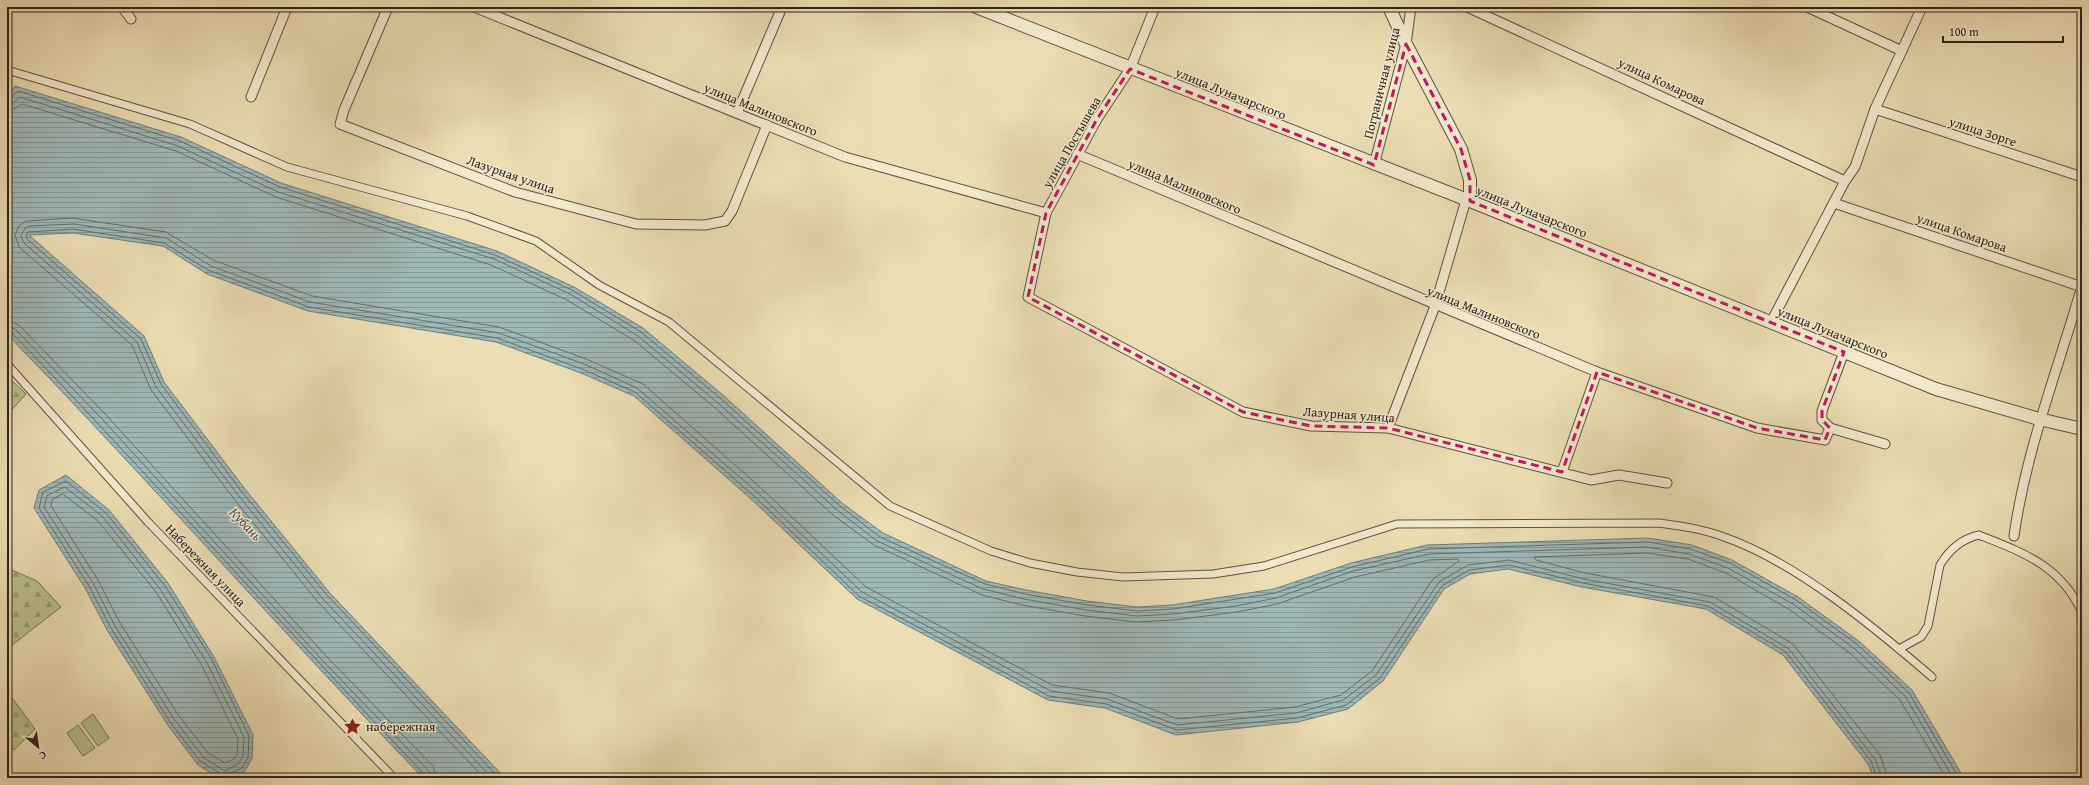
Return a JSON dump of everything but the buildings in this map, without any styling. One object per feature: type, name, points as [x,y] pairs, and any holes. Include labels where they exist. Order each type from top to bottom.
[{"type":"street","points":[[122,7],[131,19]]},
{"type":"street","points":[[251,97],[287,7]]},
{"type":"street","name":"Лазурная улица","points":[[388,7],[344,110],[340,124],[515,192],[636,224],[705,225],[725,221],[732,211],[767,125]]},
{"type":"street","name":"улица Малиновского","points":[[474,7],[845,157],[1046,213]]},
{"type":"street","points":[[737,113],[782,7]]},
{"type":"street","name":"улица Луначарского","points":[[976,7],[1468,201],[1936,389],[2039,419],[2082,428]]},
{"type":"street","name":"улица Постышева","points":[[1028,296],[1046,213],[1077,154],[1130,69],[1156,7]]},
{"type":"street","points":[[1388,428],[1435,306],[1468,201],[1470,180],[1461,149],[1406,44],[1389,7]]},
{"type":"street","name":"Пограничная улица","points":[[1374,165],[1406,44],[1411,7]]},
{"type":"street","name":"улица Комарова","points":[[1466,7],[1845,181]]},
{"type":"street","points":[[1807,7],[1902,50]]},
{"type":"street","points":[[1771,322],[1845,181],[1855,167],[1875,109],[1922,7]]},
{"type":"street","points":[[7,70],[190,124],[287,167],[468,216],[536,241],[599,285],[669,322],[890,506],[957,537],[997,553],[1030,563],[1077,572],[1123,577],[1173,576],[1214,574],[1264,566],[1397,524],[1659,522],[1688,526],[1724,537],[1758,551],[1795,572],[1899,649],[1932,677]]},
{"type":"street","name":"улица Зорге","points":[[1875,109],[2082,177]]},
{"type":"street","name":"улица Малиновского","points":[[1077,154],[1435,306],[1597,372],[1757,428],[1825,440],[1830,428]]},
{"type":"street","name":"улица Комарова","points":[[1834,203],[2082,287]]},
{"type":"street","points":[[2014,536],[2017,515],[2039,419],[2082,287]]},
{"type":"street","name":"Лазурная улица","points":[[1028,296],[1243,412],[1311,426],[1388,428],[1591,480],[1619,475],[1667,483]]},
{"type":"street","points":[[1844,352],[1822,411],[1822,420],[1830,428],[1885,444]]},
{"type":"street","name":"Набережная улица","points":[[7,364],[148,522],[394,778]]},
{"type":"street","points":[[1562,472],[1597,372]]},
{"type":"street","points":[[1899,649],[1925,634],[1928,626],[1940,565],[1944,558],[1950,550],[1960,543],[1979,535],[2027,554],[2045,567],[2062,581],[2082,612]]},
{"type":"highlighted area","points":[[1406,44],[1461,149],[1470,180],[1470,201],[1844,352],[1822,411],[1822,420],[1830,428],[1825,440],[1757,428],[1597,372],[1562,472],[1388,428],[1311,426],[1243,412],[1028,297],[1046,213],[1097,119],[1130,69],[1374,165]]},
{"type":"green space","points":[[7,376],[26,394],[7,415]]},
{"type":"green space","points":[[7,568],[37,581],[61,607],[7,649]]},
{"type":"green space","points":[[7,691],[35,729],[14,750],[7,739]]},
{"type":"green space","points":[[93,714],[109,738],[98,746],[81,723]]},
{"type":"green space","points":[[78,725],[95,748],[83,756],[67,733]]},
{"type":"water","name":"Кубань","points":[[15,86],[181,137],[281,183],[497,251],[574,287],[643,328],[724,396],[842,503],[883,533],[986,581],[1087,601],[1137,607],[1172,605],[1274,589],[1351,563],[1427,545],[1648,538],[1692,545],[1732,560],[1798,597],[1860,642],[1912,690],[1964,778],[1874,778],[1868,764],[1783,655],[1706,609],[1582,587],[1508,569],[1470,574],[1444,589],[1383,681],[1348,709],[1298,722],[1176,735],[1105,708],[1048,700],[857,599],[751,499],[634,396],[581,373],[496,342],[308,311],[207,274],[163,246],[73,233],[29,235],[144,336],[164,382],[245,489],[329,592],[505,778],[423,778],[318,668],[112,444],[7,334],[7,97]]},
{"type":"water","points":[[66,475],[109,510],[168,583],[214,657],[253,735],[252,758],[245,771],[233,777],[216,776],[198,765],[167,724],[107,630],[85,588],[34,508],[39,490]]},
{"type":"place","name":"набережная","points":[[353,726]]}]
